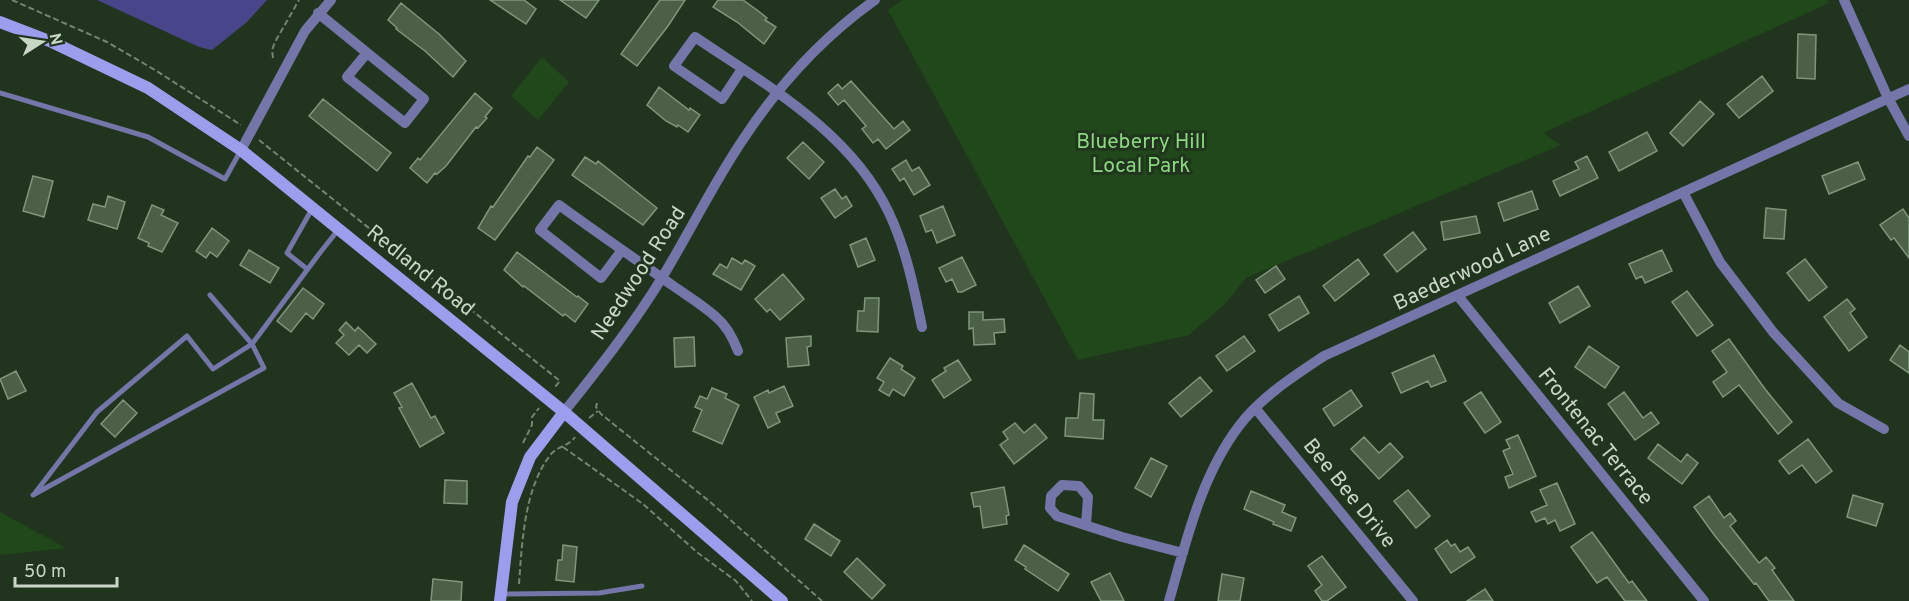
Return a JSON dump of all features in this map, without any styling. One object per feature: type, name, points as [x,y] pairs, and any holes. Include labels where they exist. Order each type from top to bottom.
[{"type":"main road","name":"Redland Road","points":[[0,22],[52,42],[148,88],[241,150],[564,412],[782,601]]},
{"type":"main road","name":"Needwood Road","points":[[500,597],[512,502],[530,457],[564,412]]},
{"type":"street","points":[[241,150],[305,32],[318,13],[331,0]]},
{"type":"street","name":"Needwood Road","points":[[564,412],[615,347],[662,278],[744,138],[778,93],[823,41],[845,21],[875,0]]},
{"type":"street","points":[[1844,0],[1888,98],[1909,136]]},
{"type":"street","points":[[318,13],[424,99],[405,123],[347,77],[367,53]]},
{"type":"street","points":[[742,69],[723,99],[674,66],[695,37],[778,93],[841,144],[874,186],[889,213],[911,276],[922,327]]},
{"type":"street","name":"Baederwood Lane","points":[[1169,601],[1213,468],[1240,425],[1277,388],[1324,356],[1909,89]]},
{"type":"street","points":[[1683,192],[1720,262],[1773,332],[1838,403],[1884,429]]},
{"type":"street","points":[[622,250],[601,278],[540,230],[559,205],[717,317],[733,336],[738,351]]},
{"type":"street","name":"Frontenac Terrace","points":[[1458,296],[1704,601]]},
{"type":"street","name":"Bee Bee Drive","points":[[1256,409],[1413,601]]},
{"type":"street","points":[[1086,525],[1183,553]]},
{"type":"lane","points":[[0,93],[148,137],[225,179],[241,150]]},
{"type":"lane","points":[[307,269],[286,253],[313,208]]},
{"type":"lane","points":[[210,295],[252,344],[264,368],[33,495],[97,411],[186,336],[213,369],[252,344],[339,229]]},
{"type":"lane","points":[[500,597],[599,593],[642,586]]},
{"type":"path","points":[[273,58],[275,42],[299,0]]},
{"type":"path","points":[[597,403],[598,411],[709,501],[822,601]]},
{"type":"path","points":[[518,595],[525,522],[533,490],[552,454],[570,443],[593,413],[598,411]]},
{"type":"path","points":[[564,447],[643,504],[698,553],[736,581],[752,601]]},
{"type":"green space","name":"Blueberry Hill Local Park","points":[[903,0],[1827,0],[1829,3],[1543,133],[1561,145],[1246,278],[1225,304],[1189,335],[1078,360],[888,10]]},
{"type":"green space","points":[[542,57],[569,82],[538,120],[511,96]]},
{"type":"green space","points":[[0,512],[66,548],[0,555]]},
{"type":"shaded area","points":[[97,0],[267,0],[247,22],[212,50],[199,47]]},
{"type":"building","points":[[490,0],[524,0],[536,9],[526,24]]},
{"type":"building","points":[[560,0],[599,0],[586,18]]},
{"type":"building","points":[[660,0],[685,0],[637,66],[621,54]]},
{"type":"building","points":[[718,0],[743,0],[776,27],[764,44],[737,22],[713,7]]},
{"type":"building","points":[[401,3],[439,34],[466,61],[453,77],[388,20]]},
{"type":"building","points":[[1798,34],[1816,35],[1815,79],[1797,78]]},
{"type":"building","points":[[1762,76],[1773,91],[1739,118],[1727,104]]},
{"type":"building","points":[[851,81],[894,129],[903,121],[910,130],[886,149],[878,139],[873,143],[862,129],[866,126],[844,100],[838,105],[828,93],[838,84],[842,89]]},
{"type":"building","points":[[659,87],[689,110],[690,108],[700,115],[688,132],[666,121],[647,105]]},
{"type":"building","points":[[475,93],[492,108],[485,117],[487,118],[478,128],[476,127],[446,166],[437,174],[435,173],[427,183],[410,168],[418,158],[420,160]]},
{"type":"building","points":[[323,99],[391,153],[377,171],[309,116]]},
{"type":"building","points":[[1700,101],[1714,114],[1683,146],[1670,133]]},
{"type":"building","points":[[1647,132],[1657,151],[1619,171],[1609,152]]},
{"type":"building","points":[[803,142],[824,162],[809,179],[787,158]]},
{"type":"building","points":[[537,147],[554,160],[495,240],[478,228],[491,206],[493,207],[528,156],[530,157]]},
{"type":"building","points":[[1587,156],[1598,178],[1560,196],[1553,181],[1579,169],[1575,162]]},
{"type":"building","points":[[585,157],[596,164],[598,161],[657,208],[643,225],[572,175]]},
{"type":"building","points":[[906,160],[912,171],[919,167],[930,185],[914,195],[904,178],[900,181],[892,169]]},
{"type":"building","points":[[1858,162],[1865,179],[1829,194],[1822,176]]},
{"type":"building","points":[[33,176],[53,181],[44,217],[23,211]]},
{"type":"building","points":[[835,189],[842,199],[846,196],[852,206],[835,218],[821,198]]},
{"type":"building","points":[[1532,191],[1538,209],[1504,221],[1498,203]]},
{"type":"building","points":[[108,196],[125,202],[117,229],[88,220],[93,204],[105,207]]},
{"type":"building","points":[[152,205],[164,210],[161,215],[178,223],[162,252],[148,246],[149,243],[138,238]]},
{"type":"building","points":[[943,206],[955,235],[937,243],[932,230],[926,232],[920,216]]},
{"type":"building","points":[[1766,208],[1786,210],[1784,239],[1764,238]]},
{"type":"building","points":[[1903,209],[1909,218],[1909,258],[1894,238],[1891,240],[1880,225]]},
{"type":"building","points":[[1476,216],[1480,233],[1444,240],[1441,222]]},
{"type":"building","points":[[212,228],[229,241],[217,257],[210,252],[206,258],[196,251]]},
{"type":"building","points":[[1413,232],[1426,249],[1397,272],[1384,255]]},
{"type":"building","points":[[866,238],[875,260],[858,267],[850,245]]},
{"type":"building","points":[[249,250],[279,268],[270,283],[240,265]]},
{"type":"building","points":[[1662,250],[1672,271],[1645,283],[1642,276],[1636,279],[1629,264]]},
{"type":"building","points":[[517,252],[588,304],[575,322],[523,287],[504,270]]},
{"type":"building","points":[[962,257],[976,285],[958,292],[952,279],[946,282],[939,268]]},
{"type":"building","points":[[732,258],[742,264],[745,260],[755,266],[741,290],[713,274],[720,264],[727,268]]},
{"type":"building","points":[[1358,259],[1369,274],[1335,301],[1323,286]]},
{"type":"building","points":[[1805,259],[1827,287],[1809,301],[1787,273]]},
{"type":"building","points":[[1276,266],[1285,279],[1265,293],[1256,280]]},
{"type":"building","points":[[783,274],[804,299],[780,320],[770,309],[767,312],[755,299]]},
{"type":"building","points":[[1578,286],[1590,306],[1560,323],[1549,303]]},
{"type":"building","points":[[303,288],[324,304],[313,319],[306,313],[291,332],[277,321]]},
{"type":"building","points":[[1687,291],[1713,325],[1697,336],[1672,302]]},
{"type":"building","points":[[1299,296],[1309,313],[1279,331],[1269,315]]},
{"type":"building","points":[[865,298],[879,298],[878,332],[857,331],[858,311],[864,311]]},
{"type":"building","points":[[1847,299],[1855,309],[1850,313],[1867,337],[1849,351],[1824,317]]},
{"type":"building","points":[[969,312],[983,312],[983,320],[1004,319],[1005,332],[994,333],[995,344],[974,345],[973,328],[969,329]]},
{"type":"building","points":[[346,322],[355,331],[358,327],[376,344],[367,353],[359,345],[349,355],[336,343],[344,335],[339,330]]},
{"type":"building","points":[[811,336],[811,346],[807,347],[809,365],[788,367],[786,338]]},
{"type":"building","points":[[1244,336],[1255,351],[1227,371],[1216,356]]},
{"type":"building","points":[[694,337],[695,366],[675,367],[674,338]]},
{"type":"building","points":[[1729,339],[1792,422],[1778,434],[1739,385],[1723,397],[1713,382],[1727,372],[1712,351]]},
{"type":"building","points":[[1900,345],[1909,352],[1909,373],[1890,360]]},
{"type":"building","points":[[1589,346],[1619,367],[1605,388],[1575,367]]},
{"type":"building","points":[[1434,355],[1446,381],[1431,387],[1428,381],[1401,393],[1392,373]]},
{"type":"building","points":[[890,358],[903,366],[901,369],[915,378],[904,396],[893,389],[889,396],[879,390],[884,382],[877,378]]},
{"type":"building","points":[[958,360],[971,380],[944,398],[932,380],[946,371],[944,368]]},
{"type":"building","points":[[16,371],[26,391],[8,399],[0,379]]},
{"type":"building","points":[[1200,377],[1212,391],[1181,417],[1169,403]]},
{"type":"building","points":[[412,383],[431,418],[435,416],[444,433],[420,447],[399,408],[402,407],[394,393]]},
{"type":"building","points":[[784,386],[793,406],[776,413],[780,422],[768,428],[754,397]]},
{"type":"building","points":[[712,388],[727,394],[725,398],[739,405],[722,444],[693,431],[702,410],[695,407],[700,396],[707,399]]},
{"type":"building","points":[[1351,390],[1362,406],[1334,426],[1323,409]]},
{"type":"building","points":[[1481,392],[1501,422],[1485,433],[1464,403]]},
{"type":"building","points":[[1624,392],[1643,418],[1651,412],[1659,423],[1635,440],[1608,404]]},
{"type":"building","points":[[1080,393],[1094,394],[1093,420],[1104,420],[1103,439],[1065,436],[1066,418],[1078,418]]},
{"type":"building","points":[[123,400],[137,413],[115,437],[101,424]]},
{"type":"building","points":[[1015,423],[1024,433],[1035,424],[1047,438],[1014,464],[1000,445],[1008,439],[1003,432]]},
{"type":"building","points":[[1518,435],[1536,476],[1509,488],[1505,477],[1513,474],[1503,451],[1510,448],[1506,440]]},
{"type":"building","points":[[1364,437],[1379,453],[1390,443],[1403,457],[1379,479],[1351,449]]},
{"type":"building","points":[[1808,439],[1832,471],[1816,483],[1802,465],[1789,474],[1779,461]]},
{"type":"building","points":[[1658,444],[1681,462],[1687,454],[1698,463],[1682,484],[1648,458]]},
{"type":"building","points":[[1151,458],[1167,466],[1151,497],[1135,488]]},
{"type":"building","points":[[445,480],[467,481],[467,504],[444,503]]},
{"type":"building","points":[[1557,483],[1575,524],[1560,531],[1555,520],[1548,524],[1545,518],[1536,522],[1531,512],[1547,505],[1540,490]]},
{"type":"building","points":[[1004,487],[1009,515],[1006,516],[1007,524],[983,528],[980,506],[974,507],[971,493]]},
{"type":"building","points":[[1408,490],[1430,516],[1416,528],[1394,501]]},
{"type":"building","points":[[1251,491],[1285,505],[1282,512],[1296,518],[1291,531],[1244,509]]},
{"type":"building","points":[[1853,495],[1883,504],[1876,526],[1847,517]]},
{"type":"building","points":[[1709,496],[1724,518],[1730,513],[1736,521],[1730,526],[1759,563],[1766,557],[1775,568],[1772,570],[1794,601],[1769,601],[1715,536],[1694,507]]},
{"type":"building","points":[[814,524],[840,541],[831,556],[805,539]]},
{"type":"building","points":[[1592,532],[1629,583],[1632,581],[1647,601],[1625,601],[1607,577],[1597,583],[1571,547]]},
{"type":"building","points":[[1447,540],[1451,546],[1455,544],[1460,552],[1468,547],[1475,557],[1451,573],[1435,549]]},
{"type":"building","points":[[563,545],[577,547],[574,582],[556,580],[558,560],[562,560]]},
{"type":"building","points":[[1024,545],[1069,574],[1058,591],[1015,560]]},
{"type":"building","points":[[1322,556],[1346,587],[1327,601],[1322,601],[1315,591],[1322,585],[1308,566]]},
{"type":"building","points":[[857,558],[885,585],[872,599],[844,572]]},
{"type":"building","points":[[1110,573],[1124,601],[1101,601],[1091,582]]},
{"type":"building","points":[[1222,574],[1244,578],[1240,601],[1218,601]]},
{"type":"building","points":[[433,579],[462,582],[461,601],[431,601]]},
{"type":"building","points":[[1485,589],[1493,601],[1467,601]]}]
